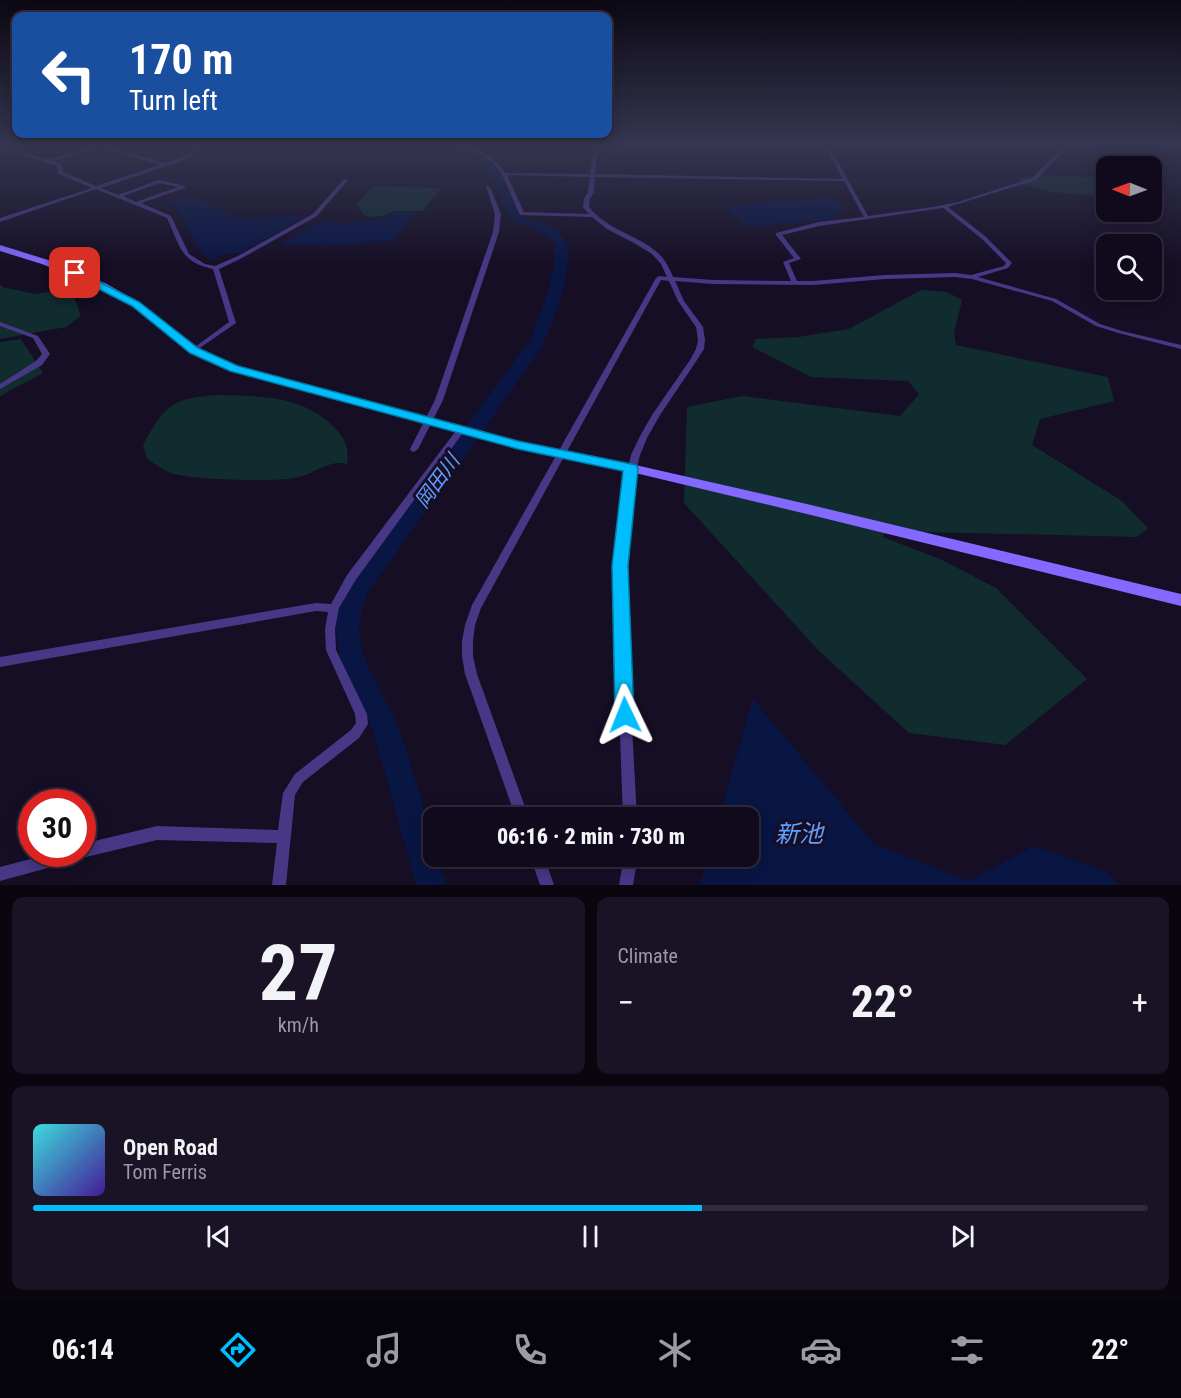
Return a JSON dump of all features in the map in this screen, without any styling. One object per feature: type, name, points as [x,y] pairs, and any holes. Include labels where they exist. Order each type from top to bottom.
[{"type":"street","points":[[91,185],[169,217],[187,255],[203,265],[216,268],[315,215],[341,185]]},
{"type":"street","points":[[0,220],[106,185]]},
{"type":"street","points":[[119,196],[148,185]]},
{"type":"street","points":[[137,203],[183,187],[176,185]]},
{"type":"street","points":[[509,185],[522,214],[591,216]]},
{"type":"street","points":[[592,185],[585,203],[591,216],[656,254],[671,278],[682,303],[700,325],[700,349],[643,438],[631,468],[620,566],[630,807]]},
{"type":"street","points":[[849,185],[867,218]]},
{"type":"street","points":[[795,283],[786,262],[798,259],[778,234],[819,224],[945,207],[1014,185]]},
{"type":"street","points":[[414,449],[439,400],[496,232],[498,214],[488,187]]},
{"type":"street","points":[[945,207],[983,237],[1009,263],[1006,267],[972,277]]},
{"type":"street","points":[[0,248],[45,262],[104,286],[135,304],[194,350],[234,368],[483,436],[561,455],[631,468],[1181,600]]},
{"type":"street","points":[[194,350],[233,323],[216,268]]},
{"type":"street","points":[[519,807],[471,674],[466,636],[476,608],[657,279],[795,283],[927,275],[972,277],[1054,300],[1098,325],[1181,346]]},
{"type":"street","points":[[0,324],[36,337],[46,354],[39,363],[0,387]]},
{"type":"street","points":[[279,885],[286,802],[298,778],[355,734],[362,724],[361,714],[331,650],[330,629],[334,608],[351,578],[463,430]]},
{"type":"street","points":[[0,662],[316,607],[334,608]]},
{"type":"street","points":[[96,848],[157,833],[283,837]]},
{"type":"street","points":[[0,874],[26,867]]},
{"type":"street","points":[[541,867],[547,885]]},
{"type":"street","points":[[626,885],[630,867]]},
{"type":"green space","points":[[1026,185],[1096,185],[1096,196],[1052,192]]},
{"type":"green space","points":[[374,186],[441,188],[423,211],[395,211],[383,216],[368,217],[356,204]]},
{"type":"green space","points":[[0,284],[2,287],[35,294],[71,288],[81,316],[66,327],[0,339]]},
{"type":"green space","points":[[921,290],[947,292],[962,300],[954,333],[956,345],[1108,377],[1114,401],[1040,419],[1032,445],[1122,501],[1148,528],[1137,537],[886,531],[883,537],[942,560],[996,588],[1087,679],[1005,745],[909,733],[819,651],[684,503],[687,407],[742,396],[900,416],[919,394],[908,381],[811,377],[752,347],[756,339],[798,337],[849,329]]},
{"type":"green space","points":[[21,339],[43,373],[0,396],[0,342]]},
{"type":"green space","points":[[217,395],[277,399],[305,407],[319,414],[331,424],[345,442],[347,464],[327,465],[295,478],[233,480],[171,473],[147,459],[143,445],[157,421],[171,406],[189,399]]},
{"type":"water","points":[[182,197],[204,201],[239,217],[306,216],[241,253],[223,254],[209,260],[207,259],[209,257],[202,255],[175,206],[164,206],[165,203]]},
{"type":"water","points":[[827,199],[842,202],[842,212],[829,220],[747,227],[728,208],[768,201]]},
{"type":"water","points":[[397,212],[410,212],[413,216],[393,241],[327,246],[279,244],[320,221],[343,223],[372,221]]},
{"type":"water","name":"新池","points":[[753,699],[874,844],[969,881],[1034,846],[1108,872],[1118,885],[700,885],[705,867],[759,867],[759,807],[722,807]]},
{"type":"waterway","name":"岡田川","points":[[431,885],[388,735],[352,660],[346,620],[354,597],[363,582],[533,349],[543,327],[559,274],[561,245],[557,237],[547,231],[515,218],[502,185]]},
{"type":"route","points":[[75,273],[135,304],[194,350],[234,368],[518,445],[631,468],[620,566],[625,715]]}]
